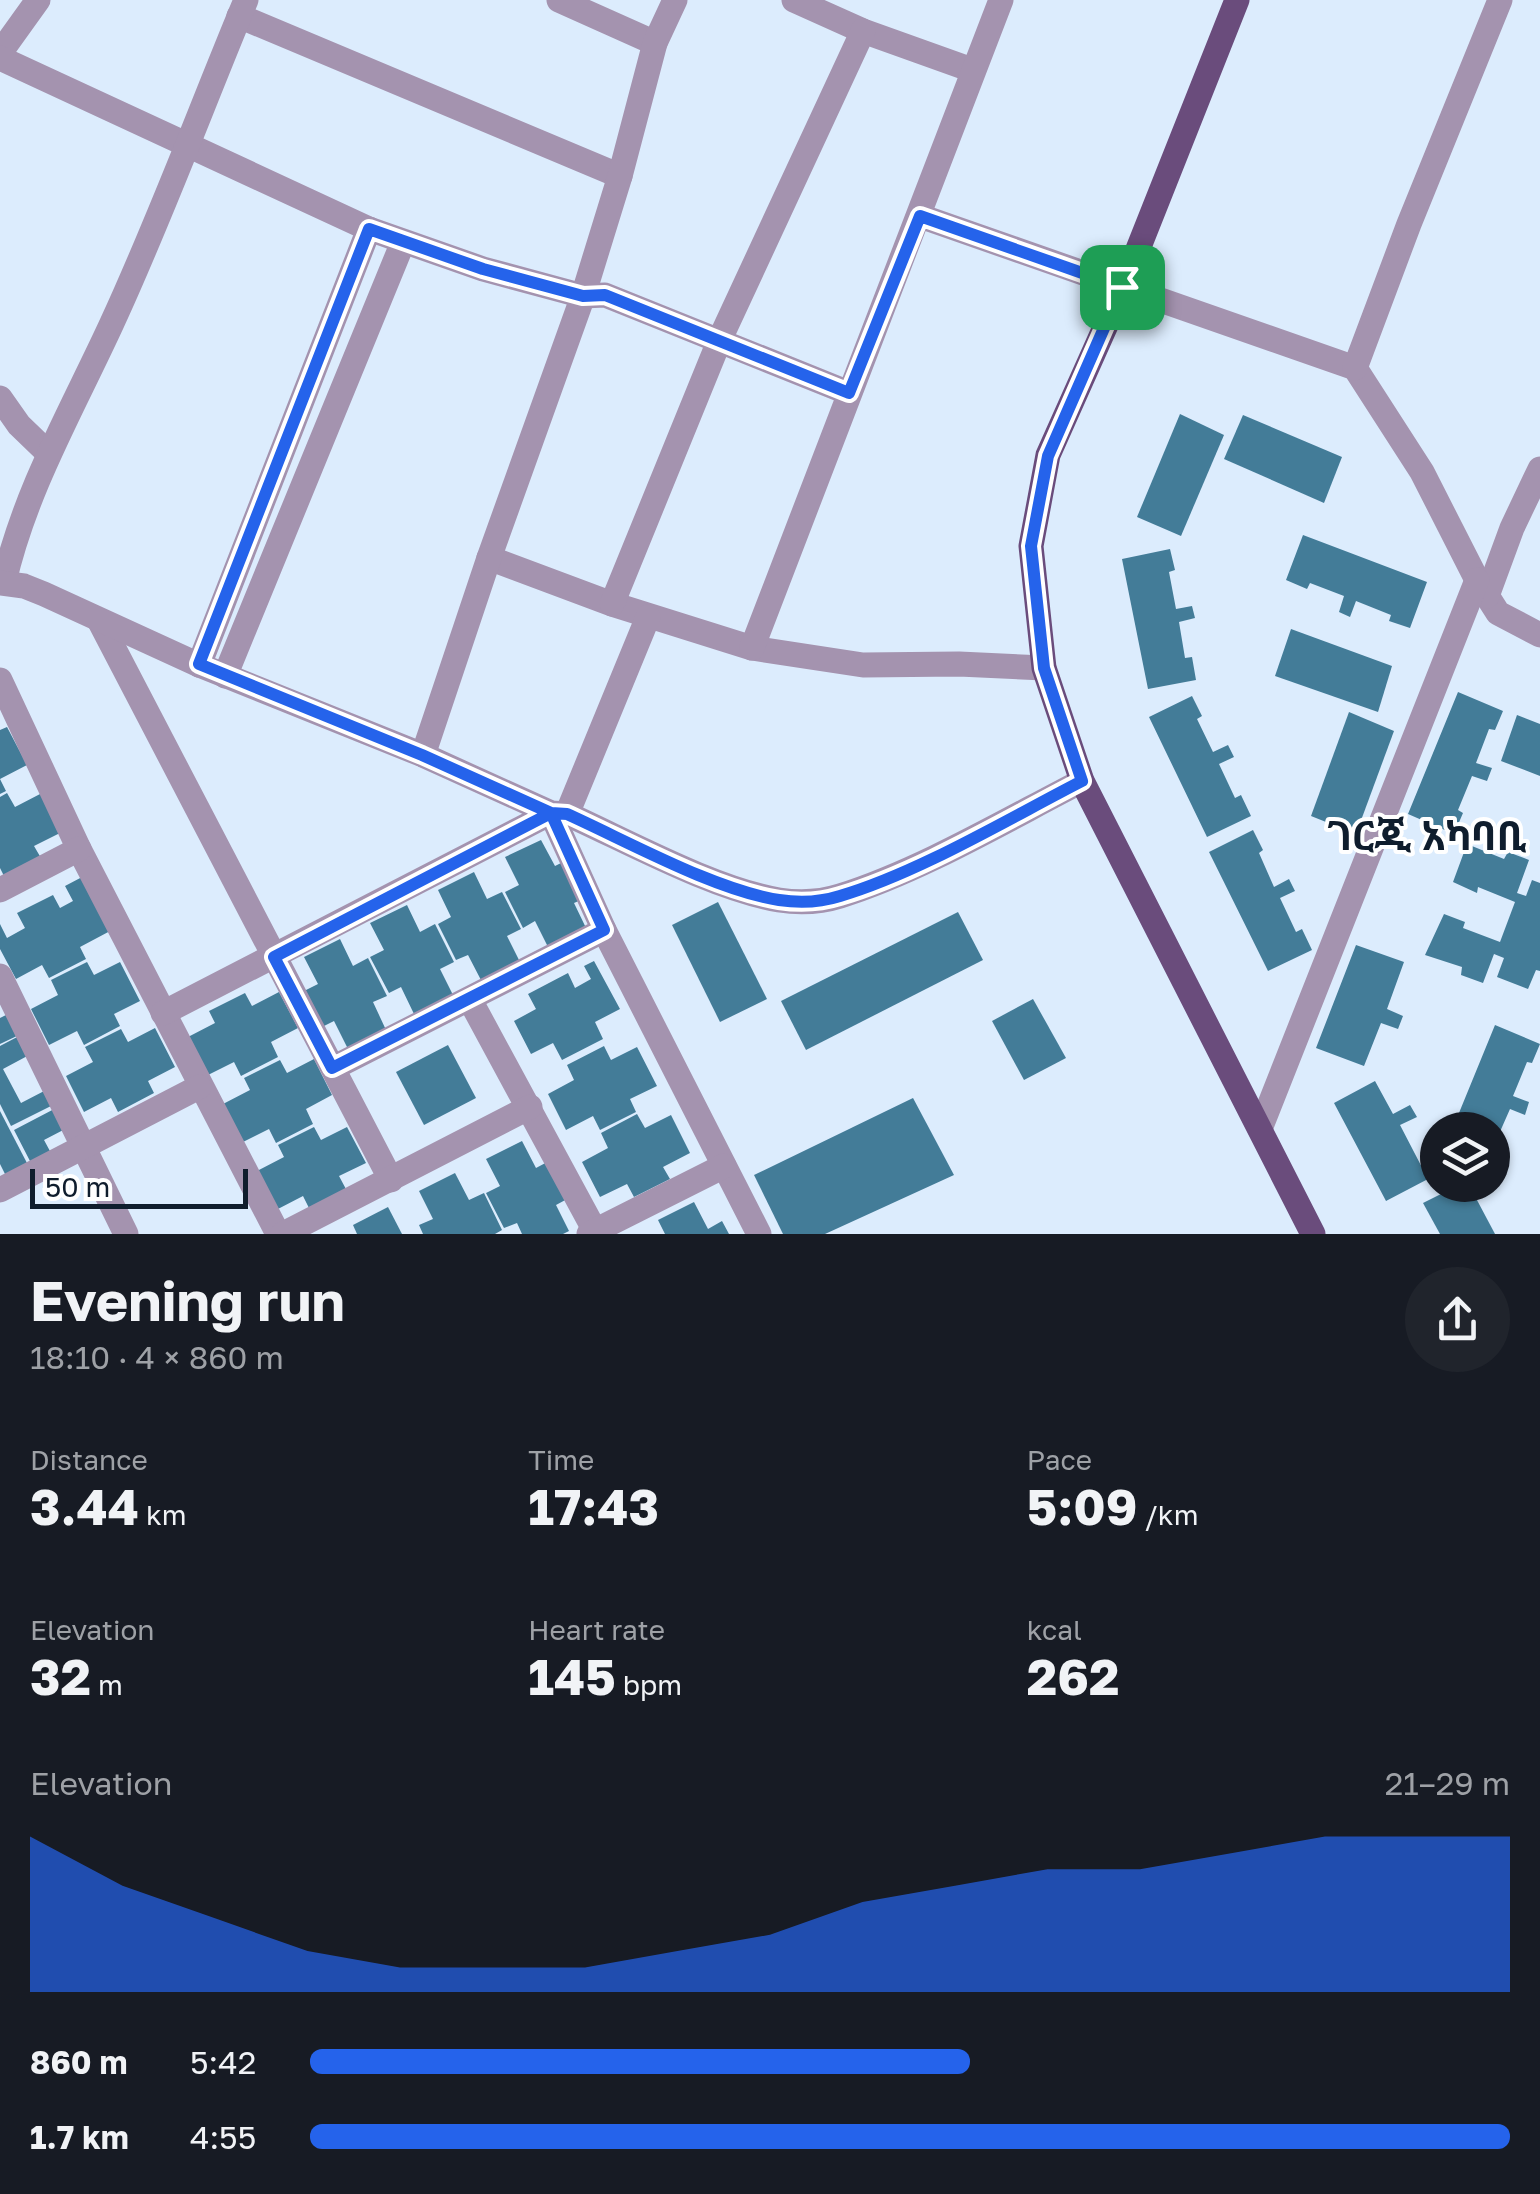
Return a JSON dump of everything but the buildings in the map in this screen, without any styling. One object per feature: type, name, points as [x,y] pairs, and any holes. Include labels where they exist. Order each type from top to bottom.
[{"type":"main road","points":[[1237,0],[1122,287],[1048,456],[1031,546],[1044,668],[1082,781],[1314,1234]]},
{"type":"street","points":[[0,53],[14,0]]},
{"type":"street","points":[[0,53],[38,0]]},
{"type":"street","points":[[559,0],[655,43]]},
{"type":"street","points":[[422,755],[583,296],[655,43],[675,0]]},
{"type":"street","points":[[794,0],[863,31],[972,70]]},
{"type":"street","points":[[752,648],[1001,0]]},
{"type":"street","points":[[1355,368],[1500,0]]},
{"type":"street","points":[[620,176],[243,8],[119,308],[48,453],[13,541],[2,583],[44,594],[225,676],[731,887],[780,900],[814,902],[840,896],[917,864],[1082,781]]},
{"type":"street","points":[[612,604],[720,338],[863,31]]},
{"type":"street","points":[[0,53],[369,229],[483,269],[583,296],[605,295],[849,393]]},
{"type":"street","points":[[920,216],[1355,368],[1422,472],[1498,612],[1540,635]]},
{"type":"street","points":[[199,664],[369,229]]},
{"type":"street","points":[[225,676],[403,242]]},
{"type":"street","points":[[0,398],[19,425],[48,453]]},
{"type":"street","points":[[1260,1129],[1482,588],[1540,469]]},
{"type":"street","points":[[489,558],[612,604],[752,648],[863,665],[1044,668]]},
{"type":"street","points":[[163,1013],[559,814],[648,616]]},
{"type":"street","points":[[100,622],[390,1180]]},
{"type":"street","points":[[0,680],[78,849],[199,1087],[280,1234],[530,1107]]},
{"type":"street","points":[[559,814],[604,930],[759,1234]]},
{"type":"street","points":[[0,890],[78,849]]},
{"type":"street","points":[[332,1068],[604,930]]},
{"type":"street","points":[[0,976],[126,1234]]},
{"type":"street","points":[[470,1000],[530,1107],[592,1233],[724,1166]]},
{"type":"street","points":[[0,1190],[199,1087]]},
{"type":"district","name":"ገርጂ አካባቢ","points":[[1427,835]]},
{"type":"route","points":[[1122,287],[920,216],[849,393],[605,295],[583,296],[483,269],[369,229],[199,664],[422,755],[551,813],[274,957],[332,1068],[604,930],[551,813],[567,814],[731,887],[780,900],[814,902],[840,896],[917,864],[1082,781],[1044,668],[1031,546],[1048,456],[1122,287]]}]
